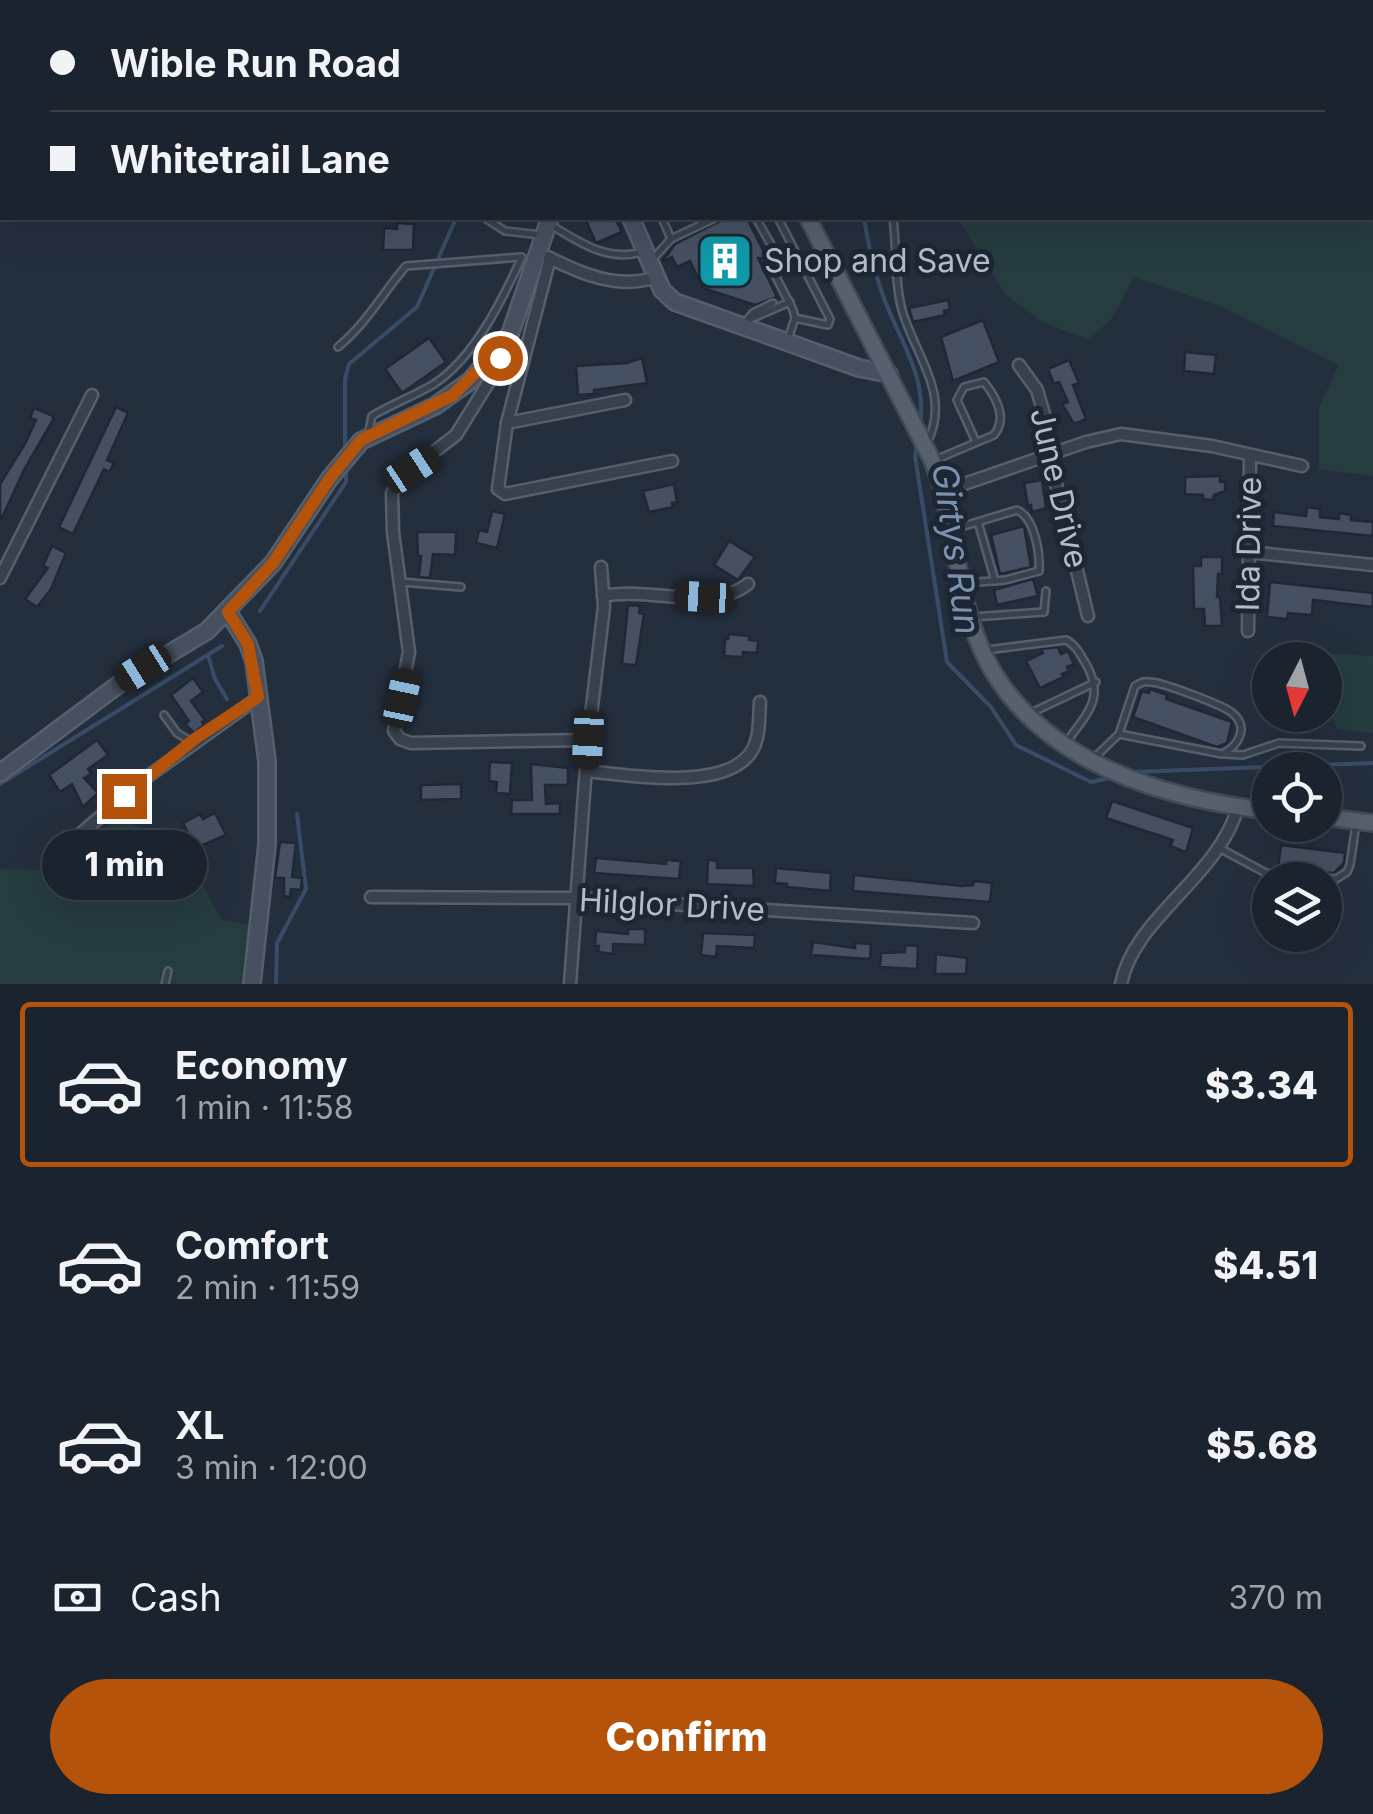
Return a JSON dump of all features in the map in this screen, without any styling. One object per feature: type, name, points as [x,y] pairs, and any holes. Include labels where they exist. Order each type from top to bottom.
[{"type":"main road","points":[[809,220],[927,448],[944,490],[970,617],[983,650],[1007,690],[1028,715],[1064,746],[1096,764],[1141,784],[1252,808]]},
{"type":"street","points":[[632,220],[662,290],[675,302],[746,324],[860,368],[889,374]]},
{"type":"street","points":[[0,772],[122,682],[194,640],[228,612],[273,563],[337,470],[366,438],[453,395],[498,350],[517,317],[547,225]]},
{"type":"street","points":[[537,256],[630,283],[650,263]]},
{"type":"street","points":[[537,256],[498,489],[504,494],[535,491],[672,461]]},
{"type":"street","points":[[498,350],[498,367],[456,434],[401,477],[392,492],[393,532],[409,652],[394,730],[400,739],[411,743],[588,740]]},
{"type":"street","name":"June Drive","points":[[1019,365],[1037,390],[1088,616]]},
{"type":"street","points":[[0,578],[92,395]]},
{"type":"street","points":[[507,423],[625,400]]},
{"type":"street","points":[[944,490],[1121,434],[1212,446],[1302,466]]},
{"type":"street","name":"Ida Drive","points":[[1248,631],[1250,457]]},
{"type":"street","points":[[1249,552],[1373,565]]},
{"type":"street","points":[[570,984],[603,596],[601,567]]},
{"type":"street","points":[[603,596],[638,593],[725,597],[748,584]]},
{"type":"street","points":[[228,612],[248,644],[269,800],[252,984]]},
{"type":"street","points":[[66,846],[192,742],[258,697]]},
{"type":"street","points":[[586,771],[689,778],[734,766],[753,749],[760,702]]},
{"type":"street","points":[[1121,984],[1146,934],[1221,849],[1238,807]]},
{"type":"street","name":"Hilglor Drive","points":[[371,897],[575,898],[973,924]]},
{"type":"lane","points":[[489,220],[505,231],[547,225],[593,250],[650,263],[671,239],[703,220]]},
{"type":"lane","points":[[663,220],[671,239]]},
{"type":"lane","points":[[757,220],[773,248],[774,273],[794,318],[788,342]]},
{"type":"lane","points":[[779,220],[830,319],[828,325],[794,318]]},
{"type":"lane","points":[[893,220],[895,274],[902,310],[934,388],[935,427],[927,448],[976,442],[994,434],[1001,420],[984,382],[964,387],[958,400],[976,442]]},
{"type":"lane","points":[[338,347],[375,312],[406,266],[537,256]]},
{"type":"lane","points":[[366,438],[372,416],[434,384],[462,359],[537,256]]},
{"type":"lane","points":[[805,270],[828,256]]},
{"type":"lane","points":[[746,324],[753,313],[788,299]]},
{"type":"lane","points":[[746,324],[788,299]]},
{"type":"lane","points":[[953,529],[1017,510],[1030,521],[1039,571],[995,581],[963,583]]},
{"type":"lane","points":[[978,522],[995,581]]},
{"type":"lane","points":[[402,582],[460,588]]},
{"type":"lane","points":[[970,617],[1044,612],[1046,591]]},
{"type":"lane","points":[[983,650],[1066,640],[1073,644],[1096,682],[1096,694],[1064,746]]},
{"type":"lane","points":[[1028,715],[1096,682]]},
{"type":"lane","points":[[1096,764],[1119,734],[1135,686],[1150,682],[1230,711],[1240,722],[1241,738],[1234,748],[1222,754]]},
{"type":"lane","points":[[164,715],[178,733],[192,742]]},
{"type":"lane","points":[[1119,734],[1222,754],[1243,754],[1279,744],[1361,746]]},
{"type":"lane","points":[[1221,849],[1266,873],[1342,878],[1365,822]]},
{"type":"lane","points":[[164,984],[168,971]]},
{"type":"green space","points":[[958,220],[1373,220],[1373,476],[1319,469],[1319,407],[1339,365],[1222,307],[1134,277],[1111,320],[1088,339],[1042,322],[1005,294]]},
{"type":"green space","points":[[1342,654],[1373,656],[1373,733],[1342,729]]},
{"type":"green space","points":[[117,820],[138,826],[154,849],[181,855],[190,862],[222,920],[250,925],[244,984],[0,984],[0,869],[39,870],[84,846]]},
{"type":"building","points":[[586,220],[616,220],[622,232],[596,243]]},
{"type":"building","name":"Shop and Save","points":[[722,220],[748,220],[763,250],[767,250],[767,259],[758,258],[777,297],[755,305],[703,288],[690,261],[677,267],[672,257],[662,262],[675,244]]},
{"type":"building","points":[[397,223],[414,224],[413,250],[383,250],[384,228],[397,229]]},
{"type":"building","points":[[948,300],[950,309],[944,311],[945,315],[913,322],[909,308]]},
{"type":"building","points":[[983,320],[999,362],[953,381],[941,337]]},
{"type":"building","points":[[429,338],[446,362],[402,393],[385,369]]},
{"type":"building","points":[[1185,352],[1216,355],[1214,374],[1184,371]]},
{"type":"building","points":[[642,358],[647,383],[578,395],[576,366],[627,363]]},
{"type":"building","points":[[1069,360],[1079,383],[1073,385],[1086,419],[1074,424],[1062,404],[1068,402],[1059,382],[1054,384],[1048,369]]},
{"type":"building","points":[[116,407],[128,413],[107,460],[114,463],[109,472],[104,469],[73,534],[59,527]]},
{"type":"building","points":[[34,408],[53,416],[53,420],[0,522],[0,484],[36,420],[30,418]]},
{"type":"building","points":[[1220,476],[1225,491],[1214,495],[1213,500],[1185,494],[1185,477]]},
{"type":"building","points":[[1042,480],[1046,508],[1032,512],[1024,483]]},
{"type":"building","points":[[674,484],[677,502],[672,503],[673,507],[649,512],[643,491]]},
{"type":"building","points":[[1307,507],[1320,509],[1320,517],[1339,519],[1339,513],[1351,515],[1351,520],[1373,522],[1373,536],[1273,526],[1274,512],[1306,516]]},
{"type":"building","points":[[492,511],[505,514],[497,548],[476,543],[479,530],[487,532]]},
{"type":"building","points":[[1024,526],[1031,567],[1000,574],[991,535]]},
{"type":"building","points":[[417,532],[456,532],[455,555],[433,554],[430,578],[419,577]]},
{"type":"building","points":[[729,541],[755,557],[738,580],[714,565]]},
{"type":"building","points":[[52,546],[66,553],[51,589],[37,607],[25,599],[48,568],[43,566]]},
{"type":"building","points":[[1201,557],[1222,557],[1217,597],[1222,626],[1205,626],[1204,609],[1194,609],[1193,566],[1201,566]]},
{"type":"building","points":[[1033,579],[1038,596],[997,605],[994,590]]},
{"type":"building","points":[[1270,582],[1373,593],[1373,607],[1313,600],[1312,615],[1288,613],[1287,619],[1267,617]]},
{"type":"building","points":[[628,605],[640,606],[639,613],[644,614],[636,665],[622,664]]},
{"type":"building","points":[[729,634],[758,641],[757,653],[724,656]]},
{"type":"building","points":[[1058,647],[1061,654],[1068,651],[1074,664],[1067,667],[1069,671],[1062,674],[1064,677],[1040,688],[1026,661],[1043,653],[1041,649]]},
{"type":"building","points":[[193,678],[203,692],[191,701],[205,720],[194,733],[185,724],[189,721],[171,695]]},
{"type":"building","points":[[1150,689],[1167,695],[1166,699],[1232,722],[1227,743],[1217,747],[1133,717],[1142,691],[1149,693]]},
{"type":"building","points":[[97,740],[108,755],[88,769],[91,774],[84,778],[98,793],[83,807],[72,784],[60,792],[49,775]]},
{"type":"building","points":[[490,762],[512,763],[510,794],[496,793],[497,782],[489,781]]},
{"type":"building","points":[[531,764],[568,768],[568,785],[545,785],[546,804],[560,803],[560,814],[511,814],[512,800],[532,800]]},
{"type":"building","points":[[461,784],[461,799],[421,800],[421,785]]},
{"type":"building","points":[[1112,801],[1193,828],[1186,852],[1170,846],[1173,840],[1106,818]]},
{"type":"building","points":[[215,813],[226,835],[196,848],[183,823],[200,814],[203,819]]},
{"type":"building","points":[[280,842],[296,843],[292,877],[302,878],[301,890],[291,889],[290,897],[284,896],[284,878],[275,878]]},
{"type":"building","points":[[1281,845],[1345,853],[1342,865],[1279,862]]},
{"type":"building","points":[[596,858],[666,864],[666,860],[681,861],[679,879],[594,873]]},
{"type":"building","points":[[708,860],[717,861],[717,868],[753,868],[754,886],[707,884]]},
{"type":"building","points":[[776,868],[831,873],[830,891],[775,883]]},
{"type":"building","points":[[854,875],[962,886],[973,885],[974,881],[992,883],[990,902],[853,891]]},
{"type":"building","points":[[628,929],[645,929],[645,945],[613,944],[613,954],[598,952],[596,931],[628,934]]},
{"type":"building","points":[[703,933],[755,935],[754,948],[717,946],[716,957],[701,955]]},
{"type":"building","points":[[813,942],[855,948],[855,943],[871,944],[870,959],[811,955]]},
{"type":"building","points":[[905,945],[918,946],[917,969],[880,967],[881,953],[905,952]]},
{"type":"building","points":[[936,954],[967,958],[966,974],[935,974]]},
{"type":"waterway","points":[[345,452],[345,379],[349,364],[417,307],[455,220]]},
{"type":"waterway","name":"Girtys Run","points":[[864,220],[881,291],[912,362],[920,392],[920,426]]},
{"type":"waterway","name":"Girtys Run","points":[[917,445],[915,456],[947,662],[991,707],[1016,745],[1091,782],[1114,777]]},
{"type":"waterway","points":[[260,611],[346,482],[346,467]]},
{"type":"waterway","points":[[0,784],[222,646]]},
{"type":"waterway","points":[[208,655],[215,679],[227,699]]},
{"type":"waterway","name":"Girtys Run","points":[[1133,772],[1373,763]]},
{"type":"waterway","points":[[276,984],[277,943],[306,889],[297,814]]},
{"type":"place","name":"Shop and Save","points":[[725,261]]},
{"type":"route","points":[[124,796],[196,738],[258,697],[248,644],[228,612],[273,563],[330,478],[361,440],[435,406],[470,381],[498,350],[500,358]]}]
